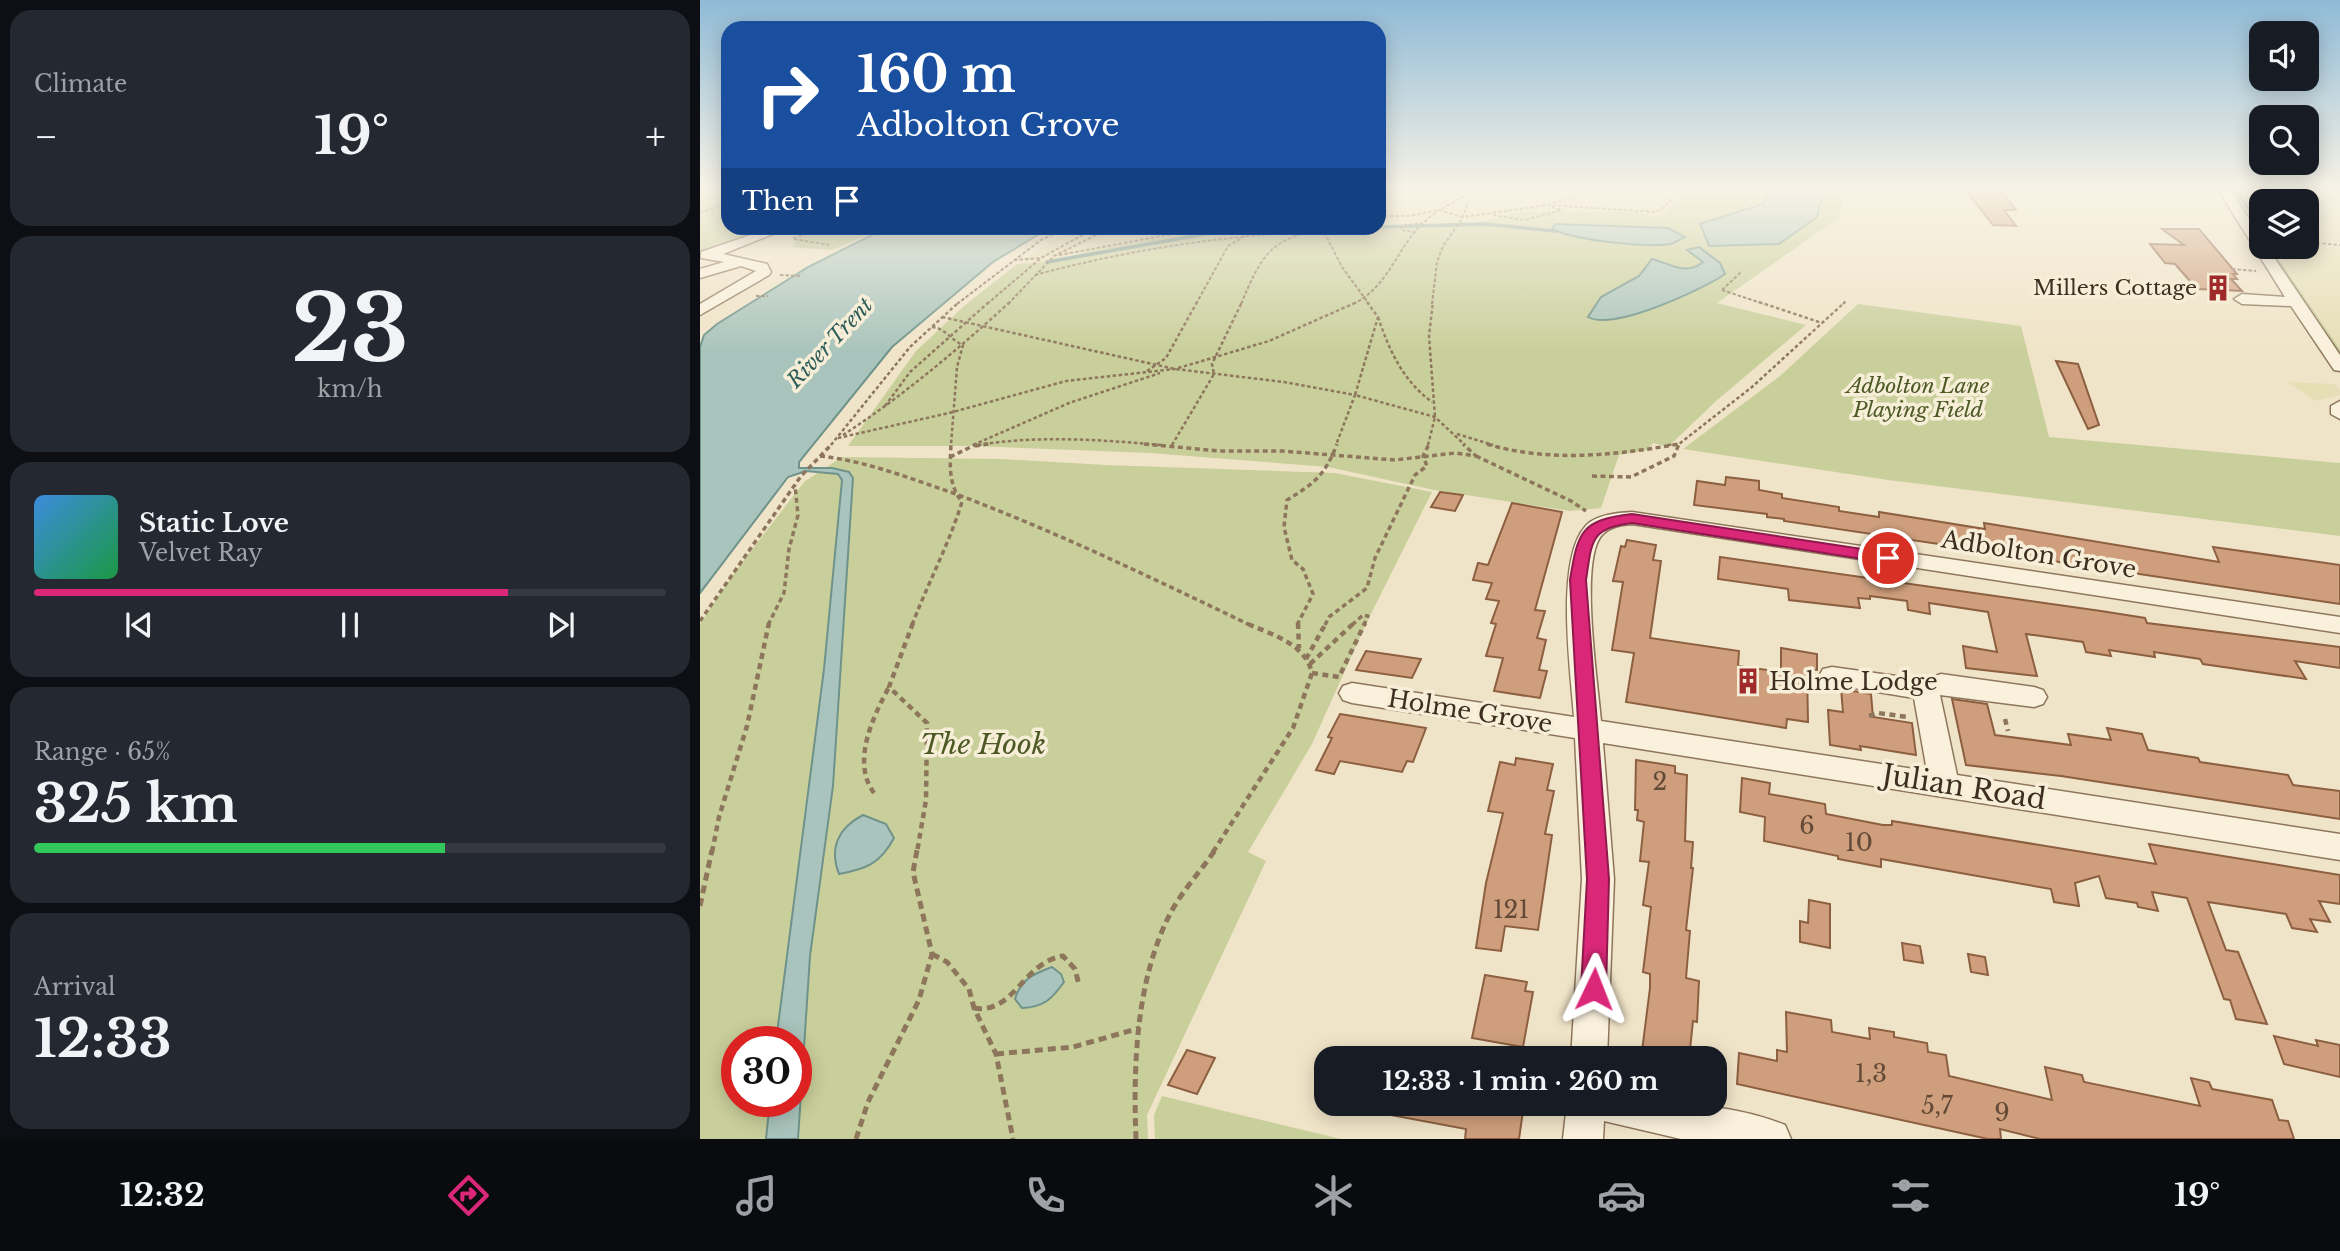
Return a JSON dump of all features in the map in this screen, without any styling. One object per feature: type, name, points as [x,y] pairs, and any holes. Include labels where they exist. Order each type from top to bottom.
[{"type":"street","points":[[704,255],[735,244]]},
{"type":"street","points":[[2259,244],[2340,366]]},
{"type":"street","points":[[700,310],[762,274],[762,267],[704,255]]},
{"type":"street","points":[[700,274],[739,262]]},
{"type":"street","points":[[2247,296],[2295,302]]},
{"type":"street","points":[[2340,406],[2340,414]]},
{"type":"street","name":"Adbolton Grove","points":[[1605,522],[1632,518],[2340,625]]},
{"type":"street","points":[[1590,1046],[1598,879],[1578,580],[1588,537],[1594,528],[1605,522]]},
{"type":"street","points":[[1832,676],[1926,690],[1941,684],[2034,697]]},
{"type":"street","name":"Holme Grove","points":[[1344,681],[1588,728]]},
{"type":"street","points":[[1926,690],[1944,784]]},
{"type":"street","name":"Julian Road","points":[[1588,728],[2340,847]]},
{"type":"street","points":[[1583,1139],[1585,1116]]},
{"type":"street","points":[[1664,1116],[1770,1139]]},
{"type":"path","points":[[818,244],[829,245]]},
{"type":"path","points":[[700,621],[801,476],[838,438],[910,347],[942,317],[1035,244]]},
{"type":"path","points":[[883,409],[910,372],[1041,258],[1066,244]]},
{"type":"path","points":[[838,438],[883,409],[963,345],[1027,287],[1054,256],[1078,244]]},
{"type":"path","points":[[1014,260],[1118,244]]},
{"type":"path","points":[[1035,275],[1142,250],[1181,244]]},
{"type":"path","points":[[1142,373],[1166,358],[1231,244]]},
{"type":"path","points":[[1214,374],[1211,368],[1213,359],[1225,344],[1252,281],[1276,244]]},
{"type":"path","points":[[1331,244],[1342,267],[1378,317],[1399,365],[1420,395],[1432,402]]},
{"type":"path","points":[[838,438],[955,411],[1066,381],[1169,370],[1213,359],[1323,319],[1365,298],[1386,278],[1408,244]]},
{"type":"path","points":[[1308,661],[1329,617],[1367,588],[1375,558],[1415,475],[1426,466],[1423,456],[1432,438],[1435,417],[1429,336],[1437,262],[1444,244]]},
{"type":"path","points":[[2232,269],[2253,270]]},
{"type":"path","points":[[1741,272],[1722,290],[1822,323]]},
{"type":"path","points":[[762,274],[802,276]]},
{"type":"path","points":[[1592,476],[1631,477],[1674,456],[1679,444],[1752,387],[1846,301]]},
{"type":"path","points":[[942,317],[1175,369],[1283,382],[1354,395],[1435,417],[1476,456]]},
{"type":"path","points":[[1299,648],[1297,624],[1313,594],[1303,569],[1292,560],[1284,527],[1287,500],[1308,486],[1328,467],[1378,317]]},
{"type":"path","points":[[932,327],[941,328],[954,341],[963,345]]},
{"type":"path","points":[[874,793],[868,789],[864,767],[874,715],[889,687],[932,572],[953,530],[962,502],[956,494],[949,472],[957,367],[963,345]]},
{"type":"path","points":[[950,457],[1069,403],[1169,370]]},
{"type":"path","points":[[1172,445],[1214,374]]},
{"type":"path","points":[[1454,433],[1498,447],[1541,456],[1575,457],[1679,444]]},
{"type":"path","points":[[975,446],[1004,441],[1104,440],[1395,460],[1455,453],[1476,456],[1571,500],[1605,522]]},
{"type":"path","points":[[820,456],[859,460],[956,494],[1080,544],[1299,648],[1312,673]]},
{"type":"path","points":[[700,906],[719,817],[747,726],[765,631],[784,593],[789,549],[798,514],[795,485]]},
{"type":"path","points":[[1308,661],[1363,615],[1368,616],[1344,681],[1312,673]]},
{"type":"path","points":[[1136,1139],[1140,1028],[1150,962],[1171,911],[1218,845],[1296,724],[1305,684],[1312,673]]},
{"type":"path","points":[[856,1139],[868,1102],[919,1000],[932,954],[913,872],[926,800],[928,723],[889,687]]},
{"type":"path","points":[[1869,716],[1878,713],[1918,719]]},
{"type":"path","points":[[2005,719],[2008,731]]},
{"type":"path","points":[[932,954],[947,962],[969,989],[974,1008],[996,1054],[1013,1139]]},
{"type":"path","points":[[974,1008],[993,1009],[1004,1002],[1029,972],[1057,956],[1063,956],[1075,969],[1079,985]]},
{"type":"path","points":[[996,1054],[1073,1047],[1140,1028]]},
{"type":"shaded area","points":[[1048,244],[1125,244],[1043,262],[1017,263]]},
{"type":"shaded area","points":[[2319,245],[2340,248],[2340,349],[2281,259],[2319,259]]},
{"type":"shaded area","points":[[2288,382],[2334,384],[2340,390],[2340,395],[2315,401]]},
{"type":"green space","points":[[700,244],[719,244],[700,251]]},
{"type":"green space","points":[[793,244],[846,244],[832,250],[792,247]]},
{"type":"green space","points":[[1125,244],[1801,244],[1717,303],[1806,325],[1716,401],[1668,447],[1653,443],[1647,450],[1619,455],[1601,508],[1570,511],[1434,490],[1328,467],[1150,453],[975,446],[848,446],[916,351],[964,306],[1017,264],[1047,262]],"holes":[[[1652,259],[1672,266],[1691,268],[1704,262],[1709,285],[1671,299],[1601,297],[1639,276]]]},
{"type":"green space","points":[[2276,259],[2279,259],[2340,349],[2340,355]]},
{"type":"green space","name":"Adbolton Lane Playing Field","points":[[1858,304],[2021,326],[2049,437],[2340,463],[2340,536],[1888,480],[1683,449],[1780,376]]},
{"type":"green space","name":"The Hook","points":[[842,457],[1001,459],[1335,473],[1432,492],[1365,626],[1312,744],[1248,852],[1266,861],[1147,1115],[1148,1139],[700,1139],[700,624],[734,573],[804,482]]},
{"type":"green space","points":[[1162,1096],[1341,1139],[1155,1139],[1154,1115]]},
{"type":"water","name":"River Trent","points":[[854,244],[1022,244],[993,262],[892,347],[799,462],[799,468],[832,468],[849,472],[853,478],[833,786],[810,956],[805,1026],[778,1026],[824,669],[842,480],[838,474],[806,471],[788,477],[700,593],[700,347],[704,335],[808,267]]},
{"type":"water","points":[[1708,244],[1774,244],[1709,246]]},
{"type":"water","points":[[1699,247],[1720,263],[1725,274],[1678,298],[1636,314],[1600,320],[1588,317],[1601,297],[1639,276],[1652,259],[1684,269],[1697,266],[1703,262],[1687,250]]},
{"type":"water","points":[[863,815],[886,824],[894,838],[883,854],[871,864],[839,874],[835,856],[838,840],[847,826]]},
{"type":"water","points":[[1052,967],[1061,974],[1064,982],[1060,988],[1042,1004],[1022,1008],[1015,999],[1024,982]]},
{"type":"water","points":[[768,1117],[799,1117],[798,1139],[766,1139]]},
{"type":"building","points":[[2150,244],[2212,244],[2237,274],[2233,274],[2237,279],[2231,279],[2242,291],[2197,289],[2175,264],[2165,263]]},
{"type":"building","points":[[2056,361],[2078,364],[2099,425],[2088,429]]},
{"type":"building","points":[[1726,477],[1759,481],[1759,490],[1782,494],[1782,498],[1839,507],[1839,511],[1879,517],[1879,512],[1985,529],[1984,523],[2219,562],[2213,547],[2340,565],[2340,604],[1784,521],[1767,517],[1767,514],[1694,505],[1697,481],[1725,485]]},
{"type":"building","points":[[1440,492],[1463,495],[1455,511],[1431,507]]},
{"type":"building","points":[[1512,503],[1562,512],[1535,610],[1545,611],[1537,638],[1546,640],[1539,670],[1547,671],[1540,698],[1494,691],[1503,658],[1486,656],[1496,624],[1491,623],[1499,601],[1486,599],[1492,583],[1473,580],[1478,563],[1488,565]]},
{"type":"building","name":"Holme Lodge","points":[[1627,540],[1656,545],[1653,560],[1661,561],[1650,638],[1739,651],[1738,666],[1781,672],[1781,648],[1817,654],[1817,670],[1807,669],[1808,722],[1787,719],[1786,728],[1626,702],[1634,653],[1612,650],[1623,582],[1613,581],[1621,546],[1625,547]]},
{"type":"building","points":[[1720,557],[2101,611],[2145,618],[2147,623],[2340,647],[2340,668],[2295,661],[2306,679],[2203,664],[2200,659],[2154,652],[2155,657],[2109,650],[2111,656],[2086,652],[2083,642],[2026,634],[2037,676],[1966,668],[1963,646],[1997,652],[1988,612],[1929,603],[1930,614],[1908,610],[1907,601],[1870,596],[1870,599],[1858,598],[1860,608],[1789,600],[1788,589],[1718,579]]},
{"type":"building","points":[[1366,651],[1421,659],[1412,678],[1356,670]]},
{"type":"building","points":[[1841,689],[1871,694],[1873,717],[1912,723],[1916,755],[1860,746],[1861,750],[1830,745],[1828,710],[1843,712]]},
{"type":"building","points":[[1952,699],[1987,704],[1995,735],[2071,745],[2068,734],[2111,740],[2107,728],[2142,734],[2148,750],[2198,758],[2200,762],[2288,775],[2293,785],[2340,791],[2340,819],[2061,776],[1966,765]]},
{"type":"building","points":[[1340,714],[1426,728],[1413,762],[1407,761],[1402,772],[1340,761],[1334,774],[1316,770],[1332,738],[1328,737]]},
{"type":"building","points":[[1516,758],[1553,764],[1547,790],[1554,791],[1545,834],[1552,835],[1538,930],[1505,926],[1501,951],[1476,948],[1486,883],[1503,813],[1488,811],[1500,762],[1515,765]]},
{"type":"building","points":[[1636,760],[1675,766],[1675,773],[1687,775],[1685,841],[1693,842],[1693,868],[1686,930],[1690,931],[1686,978],[1699,981],[1697,1022],[1693,1021],[1690,1046],[1643,1046],[1650,988],[1650,974],[1643,972],[1651,907],[1643,905],[1649,862],[1640,861],[1644,822],[1637,820],[1638,810],[1635,810]]},
{"type":"building","points":[[1742,778],[1770,783],[1769,794],[1825,804],[1826,814],[1883,825],[1892,825],[1892,821],[2156,864],[2149,844],[2340,875],[2340,904],[2319,901],[2330,922],[2310,919],[2317,932],[2292,928],[2286,914],[2208,902],[2226,950],[2238,952],[2267,1024],[2236,1019],[2230,1000],[2224,999],[2187,898],[2152,892],[2158,911],[2138,907],[2137,903],[2106,898],[2099,876],[2075,883],[2079,906],[2054,902],[2051,889],[1881,859],[1881,867],[1764,841],[1765,817],[1740,812]]},
{"type":"building","points":[[1809,900],[1830,904],[1830,948],[1800,942],[1800,921],[1808,923]]},
{"type":"building","points":[[1902,943],[1920,946],[1923,963],[1904,960]]},
{"type":"building","points":[[1968,954],[1985,957],[1988,975],[1971,972]]},
{"type":"building","points":[[1485,975],[1527,982],[1525,991],[1533,992],[1523,1046],[1472,1038]]},
{"type":"building","points":[[1786,1012],[1831,1020],[1832,1032],[1870,1039],[1869,1028],[1894,1032],[1894,1037],[1927,1043],[1928,1052],[1946,1055],[1949,1076],[2052,1100],[2045,1067],[2082,1075],[2084,1082],[2200,1106],[2191,1078],[2209,1082],[2212,1089],[2272,1100],[2279,1120],[2288,1121],[2294,1139],[2040,1139],[2000,1129],[2001,1139],[1988,1139],[1737,1084],[1739,1053],[1777,1061],[1777,1050],[1787,1052]]},
{"type":"building","points":[[2274,1036],[2318,1046],[2316,1040],[2340,1045],[2340,1077],[2284,1064]]},
{"type":"building","points":[[1187,1050],[1215,1058],[1197,1094],[1168,1085]]},
{"type":"building","points":[[1396,1116],[1522,1116],[1519,1139],[1465,1139],[1466,1129]]},
{"type":"waterway","points":[[1047,262],[1148,244]]},
{"type":"place","name":"Millers Cottage","points":[[2218,288]]},
{"type":"place","name":"Holme Lodge","points":[[1748,681]]},
{"type":"route","points":[[1594,989],[1598,879],[1578,580],[1583,552],[1594,528],[1605,522],[1632,518],[1888,558]]}]
